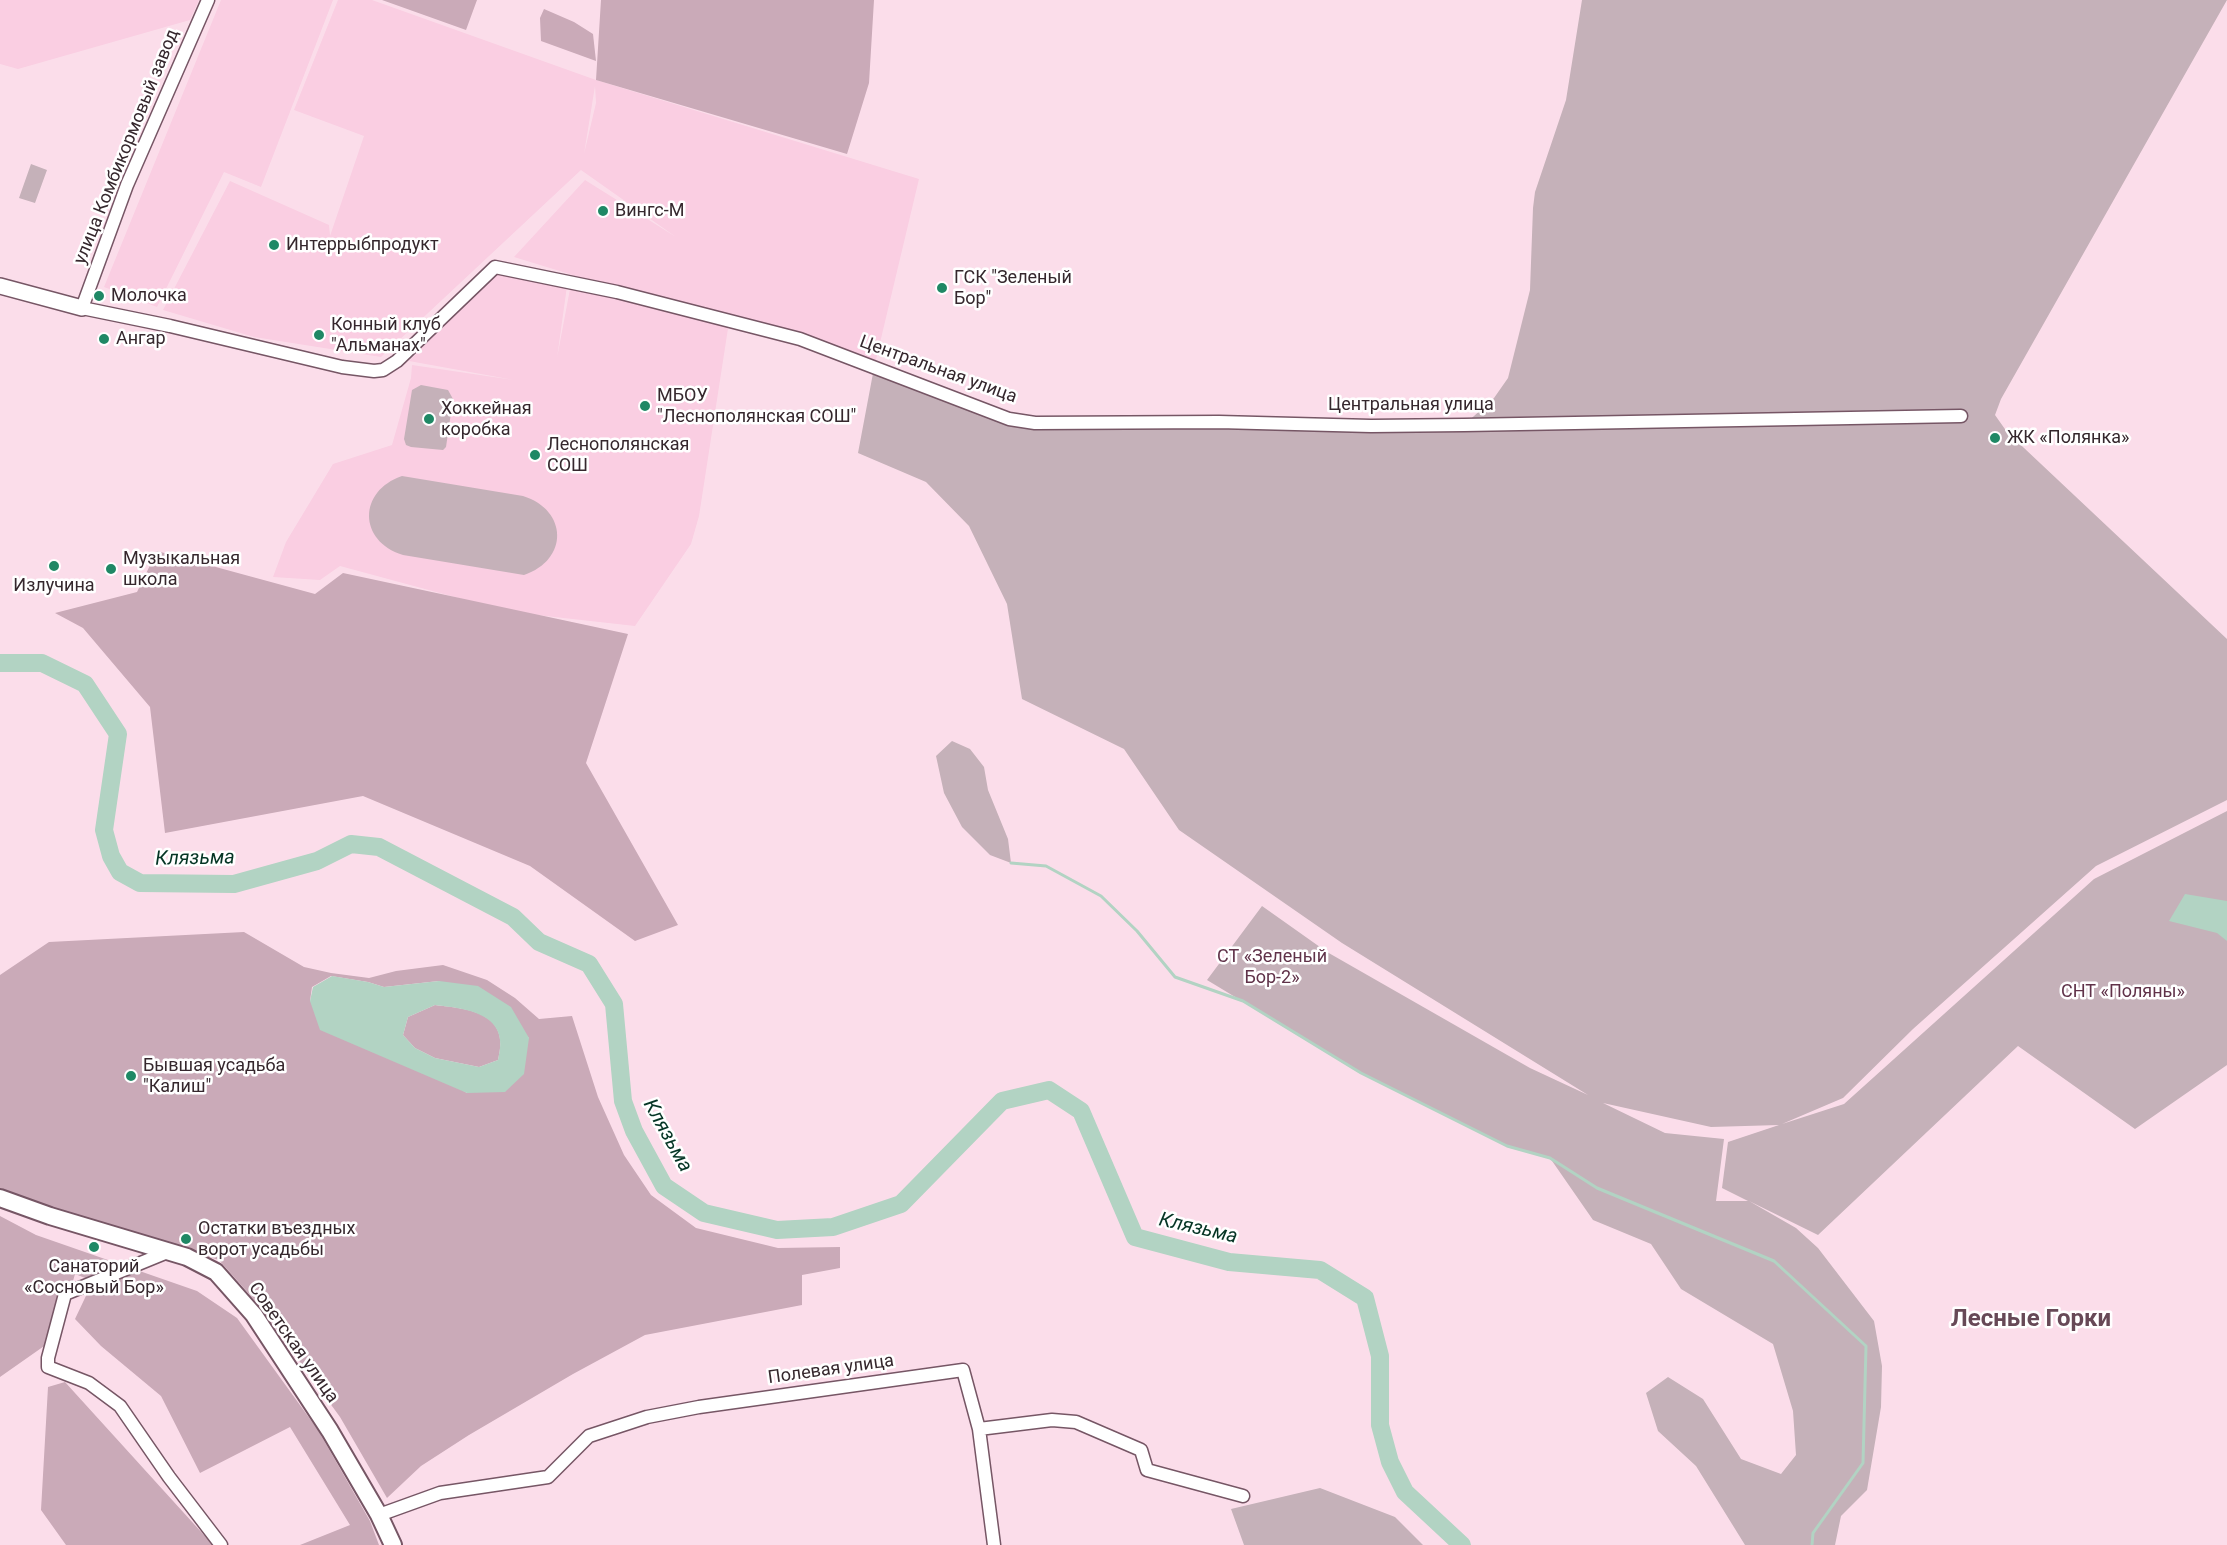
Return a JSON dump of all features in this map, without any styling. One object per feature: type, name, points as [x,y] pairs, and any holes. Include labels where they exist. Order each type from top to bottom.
[{"type":"main road","name":"Советская улица","points":[[0,1198],[50,1216],[170,1251],[216,1272],[255,1315],[330,1431],[379,1515],[393,1545]]},
{"type":"street","name":"улица Комбикормовый завод","points":[[82,308],[127,185],[208,0]]},
{"type":"street","name":"Центральная улица","points":[[0,286],[82,308],[170,326],[342,367],[374,371],[383,370],[397,361],[495,267],[617,292],[800,339],[1009,419],[1035,423],[1219,422],[1371,426],[1961,416]]},
{"type":"street","points":[[170,1251],[64,1294],[48,1358],[48,1367],[89,1383],[120,1406],[169,1477],[221,1545]]},
{"type":"street","name":"Полевая улица","points":[[379,1515],[440,1493],[549,1476],[588,1436],[647,1417],[699,1407],[963,1370],[979,1429]]},
{"type":"street","points":[[994,1545],[979,1429],[1052,1420],[1076,1422],[1141,1450],[1148,1470],[1243,1496]]},
{"type":"shaded area","points":[[0,0],[199,0],[190,20],[18,69],[0,64]]},
{"type":"shaded area","points":[[221,0],[333,0],[261,187],[224,172],[157,307],[104,287]]},
{"type":"shaded area","points":[[338,0],[372,0],[596,80],[919,179],[874,368],[729,322],[699,516],[691,544],[635,626],[510,612],[340,566],[320,580],[273,577],[286,542],[333,464],[392,445],[411,378],[412,365],[514,380],[409,361],[498,271],[567,286],[557,358],[570,289],[713,318],[514,257],[585,180],[676,237],[581,170],[381,357],[254,337],[163,310],[230,181],[329,225],[330,236],[364,136],[294,110]],"holes":[[[595,85],[596,103],[584,154]]]},
{"type":"shaded area","points":[[382,0],[477,0],[466,30]]},
{"type":"shaded area","points":[[601,0],[874,0],[869,83],[847,154],[596,80]]},
{"type":"shaded area","points":[[544,9],[574,22],[593,34],[596,61],[541,41],[540,18]]},
{"type":"shaded area","points":[[157,551],[315,594],[343,573],[628,634],[586,763],[678,925],[635,941],[530,866],[363,796],[165,833],[150,707],[83,628],[55,613],[137,592]]},
{"type":"shaded area","points":[[2185,894],[2227,901],[2227,941],[2217,933],[2169,921]]},
{"type":"shaded area","points":[[244,932],[304,967],[331,973],[369,978],[396,971],[443,965],[487,980],[515,998],[539,1019],[572,1016],[598,1097],[624,1155],[651,1195],[696,1228],[778,1248],[840,1247],[840,1268],[802,1275],[802,1305],[645,1335],[469,1435],[421,1466],[387,1498],[340,1417],[257,1303],[219,1260],[5,1193],[0,1188],[0,975],[49,942]],"holes":[[[331,976],[384,987],[439,981],[529,1038],[467,1093],[310,1001],[312,987]]]},
{"type":"shaded area","points":[[332,976],[384,987],[439,981],[478,986],[511,1007],[529,1038],[524,1074],[505,1092],[467,1093],[320,1030],[310,1001],[313,987]],"holes":[[[435,1005],[473,1012],[493,1023],[500,1045],[498,1060],[479,1067],[435,1058],[415,1048],[403,1035],[408,1017]]]},
{"type":"shaded area","points":[[435,1005],[474,1012],[493,1023],[499,1032],[498,1060],[479,1067],[435,1058],[415,1048],[403,1035],[408,1017]]},
{"type":"shaded area","points":[[0,1216],[36,1235],[197,1291],[237,1318],[318,1430],[370,1521],[379,1545],[300,1545],[350,1525],[290,1427],[200,1473],[161,1396],[101,1346],[75,1319],[93,1281],[75,1274],[57,1337],[0,1377]]},
{"type":"shaded area","points":[[65,1382],[213,1545],[66,1545],[41,1510],[48,1387]]},
{"type":"green space","points":[[1582,0],[2227,0],[2001,399],[1995,415],[2007,432],[2227,639],[2227,800],[2096,866],[1913,1029],[1843,1098],[1782,1124],[1844,1104],[2094,879],[2227,811],[2227,1065],[2135,1129],[2018,1046],[1818,1235],[1749,1201],[1796,1228],[1818,1248],[1874,1321],[1882,1366],[1881,1407],[1867,1490],[1841,1516],[1835,1545],[1745,1545],[1696,1466],[1658,1431],[1646,1393],[1668,1377],[1703,1399],[1741,1459],[1781,1474],[1796,1455],[1793,1411],[1773,1344],[1681,1289],[1651,1244],[1593,1220],[1550,1158],[1507,1146],[1361,1073],[1207,980],[1262,906],[1327,952],[1530,1068],[1588,1095],[1342,943],[1179,830],[1124,749],[1022,699],[1007,604],[969,526],[926,482],[858,453],[874,368],[1009,419],[1464,425],[1494,398],[1508,378],[1530,290],[1535,192],[1566,100]],"holes":[[[1603,1103],[1711,1127],[1779,1125],[1728,1142],[1722,1188],[1748,1201],[1716,1201],[1724,1139],[1665,1133]]]},
{"type":"green space","points":[[31,164],[47,170],[35,203],[19,198]]},
{"type":"green space","name":"Хоккейная коробка","points":[[421,385],[448,390],[453,399],[446,447],[443,450],[406,445],[404,439],[412,390]]},
{"type":"green space","points":[[402,476],[523,496],[538,503],[555,523],[557,535],[555,547],[549,558],[539,568],[524,575],[403,555],[388,548],[378,539],[371,528],[369,516],[371,504],[377,493],[388,483]]},
{"type":"green space","points":[[952,741],[970,749],[984,767],[988,790],[1008,839],[1011,863],[990,855],[962,827],[944,793],[936,756]]},
{"type":"green space","points":[[1320,1488],[1395,1517],[1423,1545],[1244,1545],[1231,1509]]},
{"type":"waterway","name":"Клязьма","points":[[0,663],[42,663],[85,684],[118,734],[104,830],[111,856],[120,872],[140,883],[234,884],[317,861],[351,844],[379,847],[513,917],[539,942],[589,964],[614,1004],[623,1101],[634,1131],[664,1186],[704,1213],[777,1230],[833,1227],[901,1204],[1002,1101],[1049,1090],[1081,1111],[1135,1237],[1229,1262],[1320,1270],[1365,1298],[1380,1356],[1380,1425],[1390,1462],[1405,1492],[1462,1545]]},
{"type":"waterway","points":[[1011,863],[1046,866],[1101,896],[1137,931],[1175,977],[1243,1001],[1361,1073],[1507,1146],[1550,1158],[1597,1188],[1774,1261],[1866,1346],[1863,1463],[1813,1533],[1812,1545]]},
{"type":"place","name":"Вингс-М","points":[[603,211]]},
{"type":"place","name":"Интеррыбпродукт","points":[[274,245]]},
{"type":"place","name":"ГСК \"Зеленый Бор\"","points":[[942,288]]},
{"type":"place","name":"Молочка","points":[[99,296]]},
{"type":"place","name":"Конный клуб \"Альманах\"","points":[[319,335]]},
{"type":"place","name":"Ангар","points":[[104,339]]},
{"type":"place","name":"МБОУ \"Леснополянская СОШ\"","points":[[645,406]]},
{"type":"place","name":"Хоккейная коробка","points":[[429,419]]},
{"type":"place","name":"ЖК «Полянка»","points":[[1995,438]]},
{"type":"place","name":"Леснополянская СОШ","points":[[535,455]]},
{"type":"place","name":"Излучина","points":[[54,566]]},
{"type":"place","name":"Музыкальная школа","points":[[111,569]]},
{"type":"place","name":"Бывшая усадьба \"Калиш\"","points":[[131,1076]]},
{"type":"place","name":"Остатки въездных ворот усадьбы","points":[[186,1239]]},
{"type":"place","name":"Санаторий «Сосновый Бор»","points":[[94,1247]]},
{"type":"district","name":"Лесные Горки","points":[[2031,1320]]},
{"type":"park label","name":"СТ «Зеленый Бор-2»","points":[[1272,967]]},
{"type":"park label","name":"СНТ «Поляны»","points":[[2123,992]]}]
